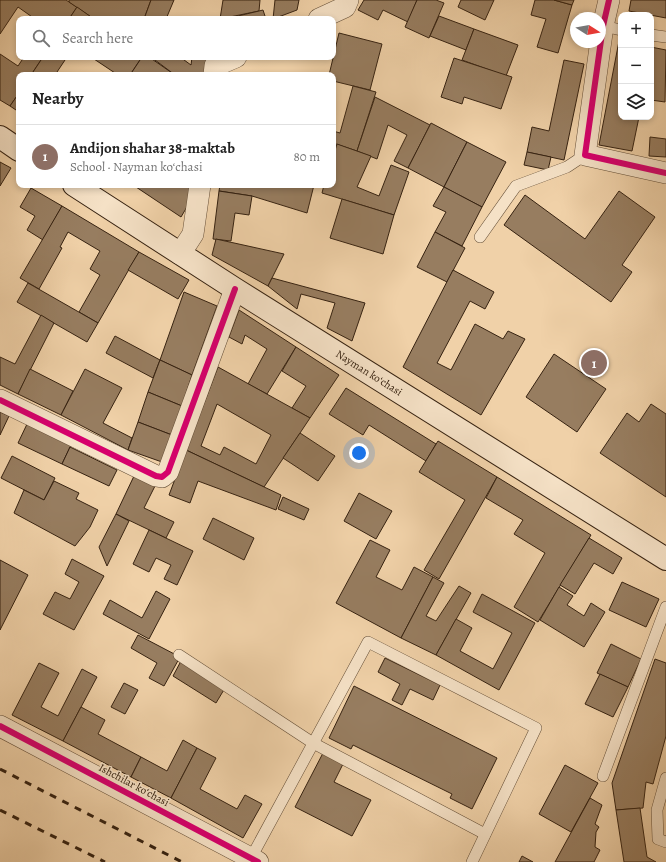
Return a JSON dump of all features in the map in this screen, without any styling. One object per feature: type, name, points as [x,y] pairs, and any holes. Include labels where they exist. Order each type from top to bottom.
[{"type":"main road","points":[[0,137],[16,148]]},
{"type":"main road","name":"Nayman koʻchasi","points":[[79,188],[235,289],[666,559]]},
{"type":"street","points":[[326,16],[345,7],[348,0]]},
{"type":"street","points":[[609,0],[612,28],[585,155],[666,173]]},
{"type":"street","points":[[214,72],[215,66],[229,60]]},
{"type":"street","points":[[180,254],[193,234],[200,188]]},
{"type":"street","points":[[0,400],[156,476],[162,477],[168,472],[235,289]]},
{"type":"street","name":"Ishchilar koʻchasi","points":[[0,726],[254,860]]},
{"type":"lane","points":[[654,36],[666,38]]},
{"type":"lane","points":[[480,237],[516,186],[567,167],[585,155]]},
{"type":"lane","points":[[603,776],[666,607]]},
{"type":"lane","points":[[254,860],[313,743],[368,642],[536,728],[472,862]]},
{"type":"lane","points":[[179,655],[313,743],[485,834]]},
{"type":"lane","points":[[666,778],[657,810],[658,839],[666,842]]},
{"type":"building","points":[[0,0],[66,0],[77,7],[71,16],[31,16],[18,7],[0,34]]},
{"type":"building","points":[[69,0],[151,0],[145,16],[90,16],[69,2]]},
{"type":"building","points":[[151,0],[174,0],[167,16],[145,16]]},
{"type":"building","points":[[223,0],[260,0],[259,11],[235,16],[220,16]]},
{"type":"building","points":[[275,0],[299,0],[297,10],[281,16],[273,16]]},
{"type":"building","points":[[364,0],[417,0],[408,22],[383,10],[378,20],[358,10]]},
{"type":"building","points":[[417,0],[436,0],[444,3],[429,38],[405,27]]},
{"type":"building","points":[[461,0],[494,0],[485,20],[458,7]]},
{"type":"building","points":[[535,0],[554,0],[572,5],[558,53],[537,47],[546,19],[531,15]]},
{"type":"building","points":[[554,0],[574,0],[572,5]]},
{"type":"building","points":[[631,0],[666,0],[666,18],[654,16],[654,12],[629,11]]},
{"type":"building","points":[[77,7],[90,16],[71,16]]},
{"type":"building","points":[[263,10],[265,16],[238,16]]},
{"type":"building","points":[[439,16],[474,29],[466,50],[430,36]]},
{"type":"building","points":[[474,29],[518,45],[506,76],[462,60]]},
{"type":"building","points":[[339,33],[382,44],[370,90],[336,82],[336,72],[330,72],[333,60],[336,60],[336,46]]},
{"type":"building","points":[[618,46],[618,120],[638,120],[632,151],[599,145]]},
{"type":"building","points":[[654,48],[666,50],[665,102],[654,100]]},
{"type":"building","points":[[0,54],[18,66],[22,60],[41,60],[33,72],[16,72],[16,97],[10,106],[0,100]]},
{"type":"building","points":[[454,58],[512,77],[501,109],[464,97],[462,104],[441,97]]},
{"type":"building","points":[[41,60],[65,60],[57,72],[33,72]]},
{"type":"building","points":[[96,60],[140,60],[132,72],[114,72]]},
{"type":"building","points":[[140,60],[153,60],[171,72],[132,72]]},
{"type":"building","points":[[155,60],[184,60],[191,65],[192,60],[214,60],[212,72],[171,72]]},
{"type":"building","points":[[564,60],[584,64],[564,160],[527,152],[532,127],[549,131]]},
{"type":"building","points":[[353,86],[376,92],[357,151],[336,144],[336,132],[340,133]]},
{"type":"building","points":[[16,97],[16,110],[10,106]]},
{"type":"building","points":[[375,97],[430,125],[408,168],[394,161],[407,135],[388,125],[377,159],[357,151]]},
{"type":"building","points":[[431,123],[467,142],[444,187],[408,168]]},
{"type":"building","points":[[650,137],[666,139],[666,157],[649,156]]},
{"type":"building","points":[[467,142],[506,162],[482,207],[444,187]]},
{"type":"building","points":[[337,144],[371,156],[357,187],[379,196],[391,165],[409,172],[394,215],[322,193],[323,188],[336,188]]},
{"type":"building","points":[[527,152],[551,157],[548,170],[524,165]]},
{"type":"building","points":[[0,162],[11,168],[0,186]]},
{"type":"building","points":[[444,187],[482,207],[462,246],[435,232],[446,212],[433,206]]},
{"type":"building","points":[[31,188],[62,206],[43,240],[27,230],[35,216],[20,207]]},
{"type":"building","points":[[138,188],[193,188],[191,200],[181,217]]},
{"type":"building","points":[[220,188],[313,188],[307,213],[252,196],[219,191]]},
{"type":"building","points":[[219,191],[252,196],[249,215],[235,213],[231,241],[213,239]]},
{"type":"building","points":[[619,191],[655,217],[622,265],[632,272],[611,302],[504,225],[525,195],[585,239]]},
{"type":"building","points":[[342,199],[394,215],[383,254],[330,238]]},
{"type":"building","points":[[62,206],[139,252],[98,323],[79,312],[100,275],[90,269],[100,251],[68,232],[60,247],[62,248],[39,289],[20,278]]},
{"type":"building","points":[[435,232],[465,248],[447,282],[417,267]]},
{"type":"building","points":[[216,239],[284,254],[268,286],[212,255]]},
{"type":"building","points":[[139,252],[189,280],[178,299],[128,270]]},
{"type":"building","points":[[453,270],[494,292],[485,309],[470,301],[437,363],[451,370],[475,324],[503,339],[508,331],[525,339],[481,415],[403,367]]},
{"type":"building","points":[[272,278],[365,303],[352,341],[327,328],[335,303],[301,294],[297,309],[268,286]]},
{"type":"building","points":[[28,283],[98,323],[87,342],[17,302]]},
{"type":"building","points":[[184,292],[217,306],[192,375],[160,360]]},
{"type":"building","points":[[239,310],[296,347],[267,394],[248,384],[267,349],[245,335],[242,344],[229,337]]},
{"type":"building","points":[[41,315],[54,323],[18,394],[0,385],[0,357],[15,364]]},
{"type":"building","points":[[115,336],[160,360],[153,378],[106,353]]},
{"type":"building","points":[[296,347],[339,375],[310,418],[292,408],[306,386],[282,371]]},
{"type":"building","points":[[554,354],[606,389],[577,432],[526,397]]},
{"type":"building","points":[[160,360],[192,375],[182,406],[148,392]]},
{"type":"building","points":[[218,367],[310,418],[264,487],[186,450]],"holes":[[[217,404],[271,435],[256,464],[224,447],[220,455],[201,446]]]},
{"type":"building","points":[[30,369],[73,391],[61,415],[18,394]]},
{"type":"building","points":[[85,369],[122,388],[103,423],[132,438],[128,450],[61,415]]},
{"type":"building","points":[[346,388],[436,444],[426,461],[369,425],[363,435],[329,414]]},
{"type":"building","points":[[148,392],[182,406],[172,435],[138,422]]},
{"type":"building","points":[[651,404],[666,414],[666,497],[600,453],[627,413],[639,422]]},
{"type":"building","points":[[0,412],[9,416],[0,435]]},
{"type":"building","points":[[28,422],[72,443],[62,464],[18,443]]},
{"type":"building","points":[[138,422],[172,435],[162,462],[128,450]]},
{"type":"building","points":[[300,433],[335,456],[318,481],[283,458]]},
{"type":"building","points":[[438,441],[497,477],[439,579],[424,570],[465,500],[419,472]]},
{"type":"building","points":[[70,447],[117,470],[109,486],[62,464]]},
{"type":"building","points":[[186,450],[281,495],[276,510],[198,481],[190,503],[169,495]]},
{"type":"building","points":[[12,456],[55,478],[44,500],[1,478]]},
{"type":"building","points":[[134,476],[155,486],[144,508],[174,522],[166,538],[116,514]]},
{"type":"building","points":[[497,477],[591,535],[538,622],[514,607],[545,553],[514,534],[523,520],[486,498]]},
{"type":"building","points":[[54,481],[79,493],[76,499],[98,510],[90,527],[75,546],[14,513],[24,490],[44,500]]},
{"type":"building","points":[[359,493],[392,511],[376,539],[344,521]]},
{"type":"building","points":[[283,497],[309,509],[304,520],[278,509]]},
{"type":"building","points":[[116,514],[129,521],[107,566],[99,547]]},
{"type":"building","points":[[213,518],[254,538],[244,560],[203,539]]},
{"type":"building","points":[[149,530],[193,551],[177,585],[164,579],[171,565],[156,558],[149,572],[133,564]]},
{"type":"building","points":[[589,538],[622,558],[613,574],[594,563],[575,594],[560,585]]},
{"type":"building","points":[[370,540],[390,550],[376,577],[402,590],[414,567],[433,577],[401,638],[336,603]]},
{"type":"building","points":[[72,559],[104,576],[74,630],[43,614],[55,592],[70,599],[79,582],[65,574]]},
{"type":"building","points":[[0,560],[28,575],[0,630]]},
{"type":"building","points":[[433,577],[444,583],[426,616],[436,621],[459,586],[471,593],[436,655],[401,638]]},
{"type":"building","points":[[622,582],[659,599],[646,627],[609,610]]},
{"type":"building","points":[[559,587],[573,596],[567,605],[584,616],[591,603],[605,612],[584,647],[540,620]]},
{"type":"building","points":[[156,591],[170,599],[149,639],[103,614],[110,600],[142,618]]},
{"type":"building","points":[[482,594],[535,623],[499,690],[436,655],[456,619],[472,628],[460,651],[493,669],[512,633],[473,612]]},
{"type":"building","points":[[138,635],[180,657],[164,686],[149,678],[157,663],[131,648]]},
{"type":"building","points":[[611,644],[641,659],[628,687],[597,673]]},
{"type":"building","points":[[385,658],[440,685],[433,700],[410,689],[402,705],[392,700],[400,684],[378,672]]},
{"type":"building","points":[[655,659],[666,663],[666,736],[653,784],[646,782],[643,808],[616,810],[612,783]]},
{"type":"building","points":[[181,661],[225,688],[216,703],[173,676]]},
{"type":"building","points":[[39,663],[59,673],[41,707],[58,716],[82,669],[97,677],[63,741],[12,715]]},
{"type":"building","points":[[600,674],[628,687],[613,717],[585,704]]},
{"type":"building","points":[[124,683],[138,690],[125,714],[111,707]]},
{"type":"building","points":[[354,686],[497,758],[472,809],[450,798],[452,794],[353,745],[351,749],[329,738]]},
{"type":"building","points":[[81,707],[105,720],[98,734],[141,757],[131,777],[63,741]]},
{"type":"building","points":[[183,740],[197,748],[171,798],[131,777],[141,757],[167,771]]},
{"type":"building","points":[[197,748],[216,758],[200,789],[237,809],[245,795],[262,804],[243,838],[171,798]]},
{"type":"building","points":[[323,753],[343,764],[334,782],[371,800],[352,836],[295,807]]},
{"type":"building","points":[[565,765],[598,783],[571,832],[539,814]]},
{"type":"building","points":[[590,798],[602,805],[595,824],[599,827],[596,832],[595,847],[600,850],[594,862],[555,862]]},
{"type":"building","points":[[640,808],[647,857],[656,862],[624,862],[616,810]]},
{"type":"building","points":[[522,856],[533,862],[519,862]]},
{"type":"railway","points":[[0,769],[182,862]]},
{"type":"railway","points":[[0,810],[105,862]]},
{"type":"cycle path","points":[[609,0],[603,26],[585,155],[666,173]]},
{"type":"cycle path","points":[[0,400],[156,476],[162,477],[168,472],[235,289]]},
{"type":"cycle path","points":[[0,726],[258,862]]},
{"type":"place","name":"Andijon shahar 38-maktab","points":[[594,363]]}]
